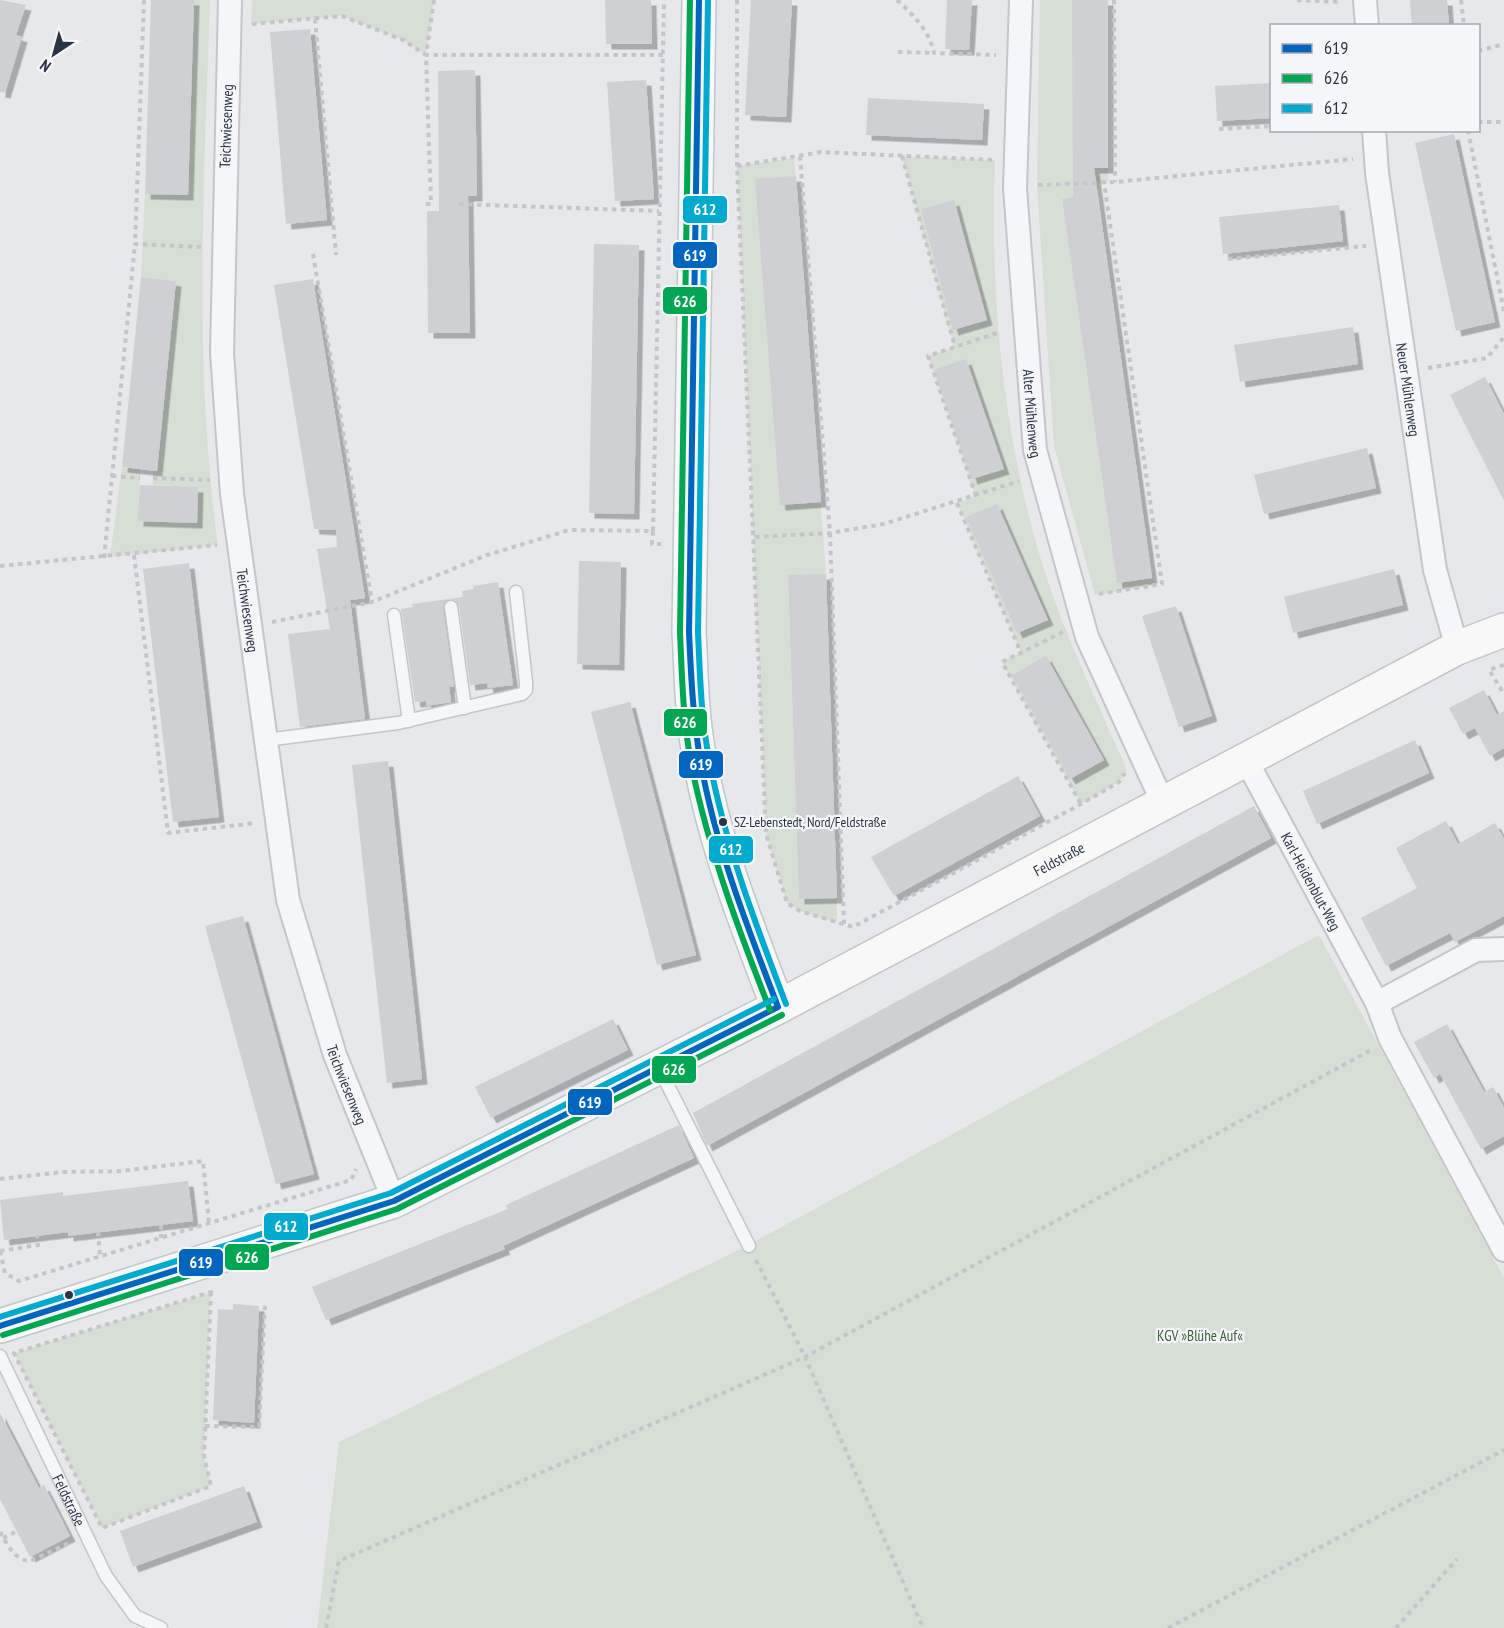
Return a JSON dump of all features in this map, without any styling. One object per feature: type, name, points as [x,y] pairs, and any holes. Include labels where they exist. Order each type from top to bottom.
[{"type":"street","name":"Teichwiesenweg","points":[[230,0],[222,353],[232,494],[288,900],[335,1055],[394,1201]]},
{"type":"street","points":[[699,0],[689,632],[695,728],[732,889],[778,1007]]},
{"type":"street","name":"Alter Mühlenweg","points":[[1021,0],[1015,188],[1035,450],[1088,637],[1163,803]]},
{"type":"street","points":[[1354,1],[1365,24]]},
{"type":"street","name":"Neuer Mühlenweg","points":[[1374,132],[1377,173],[1435,570],[1457,648]]},
{"type":"street","name":"Feldstraße","points":[[0,1326],[394,1201],[778,1007],[1245,758],[1457,648],[1504,630]]},
{"type":"street","name":"Karl-Heidenblut-Weg","points":[[1245,758],[1377,1003],[1390,1038],[1504,1250]]},
{"type":"street","points":[[1377,1003],[1476,950],[1504,949]]},
{"type":"lane","points":[[266,740],[409,721],[517,697],[526,690],[516,592]]},
{"type":"lane","points":[[451,607],[465,708]]},
{"type":"lane","points":[[394,615],[409,721]]},
{"type":"lane","points":[[659,1067],[749,1246]]},
{"type":"lane","name":"Feldstraße","points":[[0,1356],[106,1576],[135,1616],[161,1628]]},
{"type":"path","points":[[104,558],[135,244],[144,0]]},
{"type":"path","points":[[431,204],[426,55],[434,0]]},
{"type":"path","points":[[664,0],[652,544],[690,544]]},
{"type":"path","points":[[738,0],[736,166],[755,537],[766,834],[788,903],[800,911],[853,927],[1119,782]]},
{"type":"path","points":[[897,0],[916,17],[931,38],[934,53]]},
{"type":"path","points":[[1114,0],[1115,182]]},
{"type":"path","points":[[1297,0],[1354,1]]},
{"type":"path","points":[[1461,0],[1464,24]]},
{"type":"path","points":[[250,36],[251,16]]},
{"type":"path","points":[[251,24],[342,16],[403,40],[426,55],[663,54]]},
{"type":"path","points":[[315,19],[336,255]]},
{"type":"path","points":[[1480,51],[1504,44]]},
{"type":"path","points":[[898,52],[999,56]]},
{"type":"path","points":[[1480,122],[1504,122]]},
{"type":"path","points":[[1219,129],[1270,126]]},
{"type":"path","points":[[1467,132],[1504,312]]},
{"type":"path","points":[[736,166],[821,153],[995,160]]},
{"type":"path","points":[[800,156],[830,533],[844,925]]},
{"type":"path","points":[[902,156],[955,347]]},
{"type":"path","points":[[1037,185],[1115,182],[1357,159]]},
{"type":"path","points":[[1095,595],[1162,584],[1104,182]]},
{"type":"path","points":[[422,204],[439,204]]},
{"type":"path","points":[[459,204],[659,211]]},
{"type":"path","points":[[135,244],[201,248]]},
{"type":"path","points":[[1228,259],[1367,245]]},
{"type":"path","points":[[313,254],[372,602]]},
{"type":"path","points":[[976,496],[928,356],[1000,332]]},
{"type":"path","points":[[1426,368],[1487,358],[1504,337]]},
{"type":"path","points":[[210,468],[211,488]]},
{"type":"path","points":[[112,476],[140,477]]},
{"type":"path","points":[[153,478],[210,480]]},
{"type":"path","points":[[755,537],[830,533],[885,524],[957,503],[1020,481]]},
{"type":"path","points":[[957,503],[1021,652]]},
{"type":"path","points":[[267,611],[268,623],[372,602],[488,555],[569,530],[653,531]]},
{"type":"path","points":[[217,535],[220,557]]},
{"type":"path","points":[[0,566],[104,558],[218,545]]},
{"type":"path","points":[[134,555],[168,833],[256,822]]},
{"type":"path","points":[[1066,631],[1002,662],[1081,804]]},
{"type":"path","points":[[1504,665],[1489,670],[1504,694]]},
{"type":"path","points":[[254,811],[258,834]]},
{"type":"path","points":[[326,1628],[339,1561],[805,1357],[1390,1038]]},
{"type":"path","points":[[0,1179],[62,1172],[121,1171],[203,1161],[209,1223]]},
{"type":"path","points":[[37,1236],[38,1245],[0,1251],[5,1273],[19,1281],[351,1180],[358,1165]]},
{"type":"path","points":[[160,1225],[161,1238]]},
{"type":"path","points":[[98,1232],[100,1256]]},
{"type":"path","points":[[749,1246],[805,1357],[923,1628]]},
{"type":"path","points":[[211,1292],[206,1426],[204,1456],[211,1486],[102,1528],[14,1353],[211,1292]]},
{"type":"path","points":[[206,1426],[259,1427],[265,1305]]},
{"type":"path","points":[[1168,1628],[1504,1450]]},
{"type":"path","points":[[0,1532],[22,1561],[30,1561],[77,1539]]},
{"type":"path","points":[[3,1538],[17,1532]]},
{"type":"path","points":[[1396,1628],[1457,1559]]},
{"type":"green space","points":[[194,0],[210,0],[202,273],[205,409],[218,545],[110,557],[122,467],[140,469],[139,521],[197,523],[198,487],[153,485],[153,470],[157,470],[176,281],[141,277],[145,194],[188,195]]},
{"type":"green space","points":[[252,0],[434,0],[426,55],[403,40],[342,16],[251,24]]},
{"type":"green space","points":[[1040,0],[1073,0],[1073,168],[1108,168],[1108,182],[1099,183],[1098,194],[1062,199],[1117,583],[1152,578],[1157,585],[1095,595],[1054,446],[1037,185]]},
{"type":"green space","points":[[902,156],[995,160],[997,311],[1008,412],[1017,462],[1028,511],[1050,587],[1081,666],[1127,770],[1119,782],[1081,804],[1002,662],[1021,652],[957,503],[975,496],[928,356],[954,347]]},
{"type":"green space","points":[[794,158],[826,574],[788,576],[799,899],[837,898],[837,923],[800,911],[787,903],[766,834],[737,166]]},
{"type":"green space","name":"KGV »Blühe Auf«","points":[[1319,935],[1504,1278],[1504,1628],[317,1628],[339,1442],[741,1249]]},
{"type":"green space","points":[[211,1292],[204,1456],[211,1486],[102,1528],[14,1353]]},
{"type":"building","points":[[0,0],[26,5],[16,35],[22,37],[5,93],[0,92]]},
{"type":"building","points":[[151,0],[194,0],[188,195],[145,194]]},
{"type":"building","points":[[605,0],[651,0],[652,44],[606,44]]},
{"type":"building","points":[[751,0],[792,0],[786,117],[745,115]]},
{"type":"building","points":[[947,0],[972,0],[969,50],[945,49]]},
{"type":"building","points":[[1072,0],[1108,0],[1108,168],[1094,168],[1152,578],[1117,583],[1062,199],[1073,197]]},
{"type":"building","points":[[1410,0],[1447,0],[1449,24],[1412,24]]},
{"type":"building","points":[[310,29],[327,220],[286,224],[270,32]]},
{"type":"building","points":[[475,70],[477,196],[468,196],[470,333],[428,333],[427,211],[439,211],[438,71]]},
{"type":"building","points":[[646,80],[654,199],[615,201],[607,82]]},
{"type":"building","points":[[1270,83],[1270,118],[1217,121],[1215,86]]},
{"type":"building","points":[[868,98],[984,104],[982,140],[866,135]]},
{"type":"building","points":[[1454,134],[1495,322],[1456,331],[1415,143]]},
{"type":"building","points":[[796,176],[821,502],[780,505],[755,179]]},
{"type":"building","points":[[954,200],[987,320],[953,330],[921,209]]},
{"type":"building","points":[[1339,205],[1343,241],[1223,254],[1219,217]]},
{"type":"building","points":[[594,244],[639,245],[634,514],[589,513]]},
{"type":"building","points":[[141,277],[176,281],[157,471],[122,467]]},
{"type":"building","points":[[313,279],[365,598],[350,600],[365,719],[300,727],[288,634],[330,629],[317,549],[337,547],[336,530],[314,529],[274,285]]},
{"type":"building","points":[[1353,327],[1358,364],[1240,382],[1234,345]]},
{"type":"building","points":[[966,359],[1004,469],[972,479],[934,370]]},
{"type":"building","points":[[1485,377],[1504,414],[1504,501],[1450,395]]},
{"type":"building","points":[[1367,448],[1376,488],[1264,514],[1254,475]]},
{"type":"building","points":[[140,485],[198,487],[197,523],[138,521]]},
{"type":"building","points":[[997,504],[1048,620],[1017,633],[966,517]]},
{"type":"building","points":[[579,561],[621,562],[619,665],[577,664]]},
{"type":"building","points":[[189,563],[219,817],[173,822],[143,569]]},
{"type":"building","points":[[1394,569],[1403,605],[1293,633],[1284,597]]},
{"type":"building","points":[[826,574],[837,898],[799,899],[788,575]]},
{"type":"building","points":[[498,582],[513,685],[488,688],[487,683],[470,685],[459,606],[455,600],[449,599],[443,608],[454,686],[449,687],[451,702],[426,706],[426,701],[415,702],[401,609],[413,607],[412,604],[463,597],[462,591],[474,589],[473,586]]},
{"type":"building","points":[[1176,606],[1212,716],[1179,727],[1142,616]]},
{"type":"building","points":[[1046,656],[1104,760],[1070,779],[1012,675]]},
{"type":"building","points":[[1484,690],[1497,715],[1504,711],[1504,748],[1490,756],[1475,728],[1463,734],[1449,708]]},
{"type":"building","points":[[630,702],[696,955],[657,965],[591,712]]},
{"type":"building","points":[[1415,740],[1429,773],[1317,824],[1303,791]]},
{"type":"building","points":[[388,761],[422,1079],[387,1083],[352,765]]},
{"type":"building","points":[[1018,776],[1040,816],[894,896],[871,857]]},
{"type":"building","points":[[1254,806],[1271,838],[707,1146],[693,1113]]},
{"type":"building","points":[[1446,821],[1458,844],[1495,823],[1504,839],[1504,916],[1455,942],[1450,933],[1386,966],[1361,918],[1417,888],[1396,848]]},
{"type":"building","points":[[243,916],[314,1174],[276,1184],[205,926]]},
{"type":"building","points":[[613,1019],[628,1050],[491,1118],[475,1087]]},
{"type":"building","points":[[1447,1024],[1484,1092],[1493,1087],[1504,1108],[1504,1136],[1481,1149],[1440,1074],[1434,1078],[1414,1042]]},
{"type":"building","points":[[679,1125],[694,1158],[503,1246],[505,1249],[326,1320],[312,1287],[508,1209],[506,1205]]},
{"type":"building","points":[[188,1181],[193,1221],[68,1236],[68,1232],[4,1240],[0,1200],[63,1192],[63,1196]]},
{"type":"building","points":[[233,1304],[259,1306],[254,1423],[213,1420],[218,1309],[233,1310]]},
{"type":"building","points":[[0,1413],[39,1488],[44,1485],[70,1536],[30,1557],[0,1499]]},
{"type":"building","points":[[244,1486],[257,1522],[133,1567],[120,1531]]},
{"type":"transit line","name":"626","points":[[690,0],[680,632],[683,700],[692,768],[707,830],[736,921],[770,1010]]},
{"type":"transit line","name":"619","points":[[699,0],[689,632],[693,698],[701,764],[715,826],[755,948],[778,1007]]},
{"type":"transit line","name":"612","points":[[708,0],[698,632],[701,698],[707,747],[724,825],[753,915],[786,1004]]},
{"type":"transit line","name":"612","points":[[0,1317],[391,1193],[774,999]]},
{"type":"transit line","name":"619","points":[[0,1326],[394,1201],[778,1007]]},
{"type":"transit line","name":"626","points":[[3,1335],[397,1209],[782,1015]]},
{"type":"place","name":"SZ-Lebenstedt, Nord/Feldstraße","points":[[723,822]]}]
